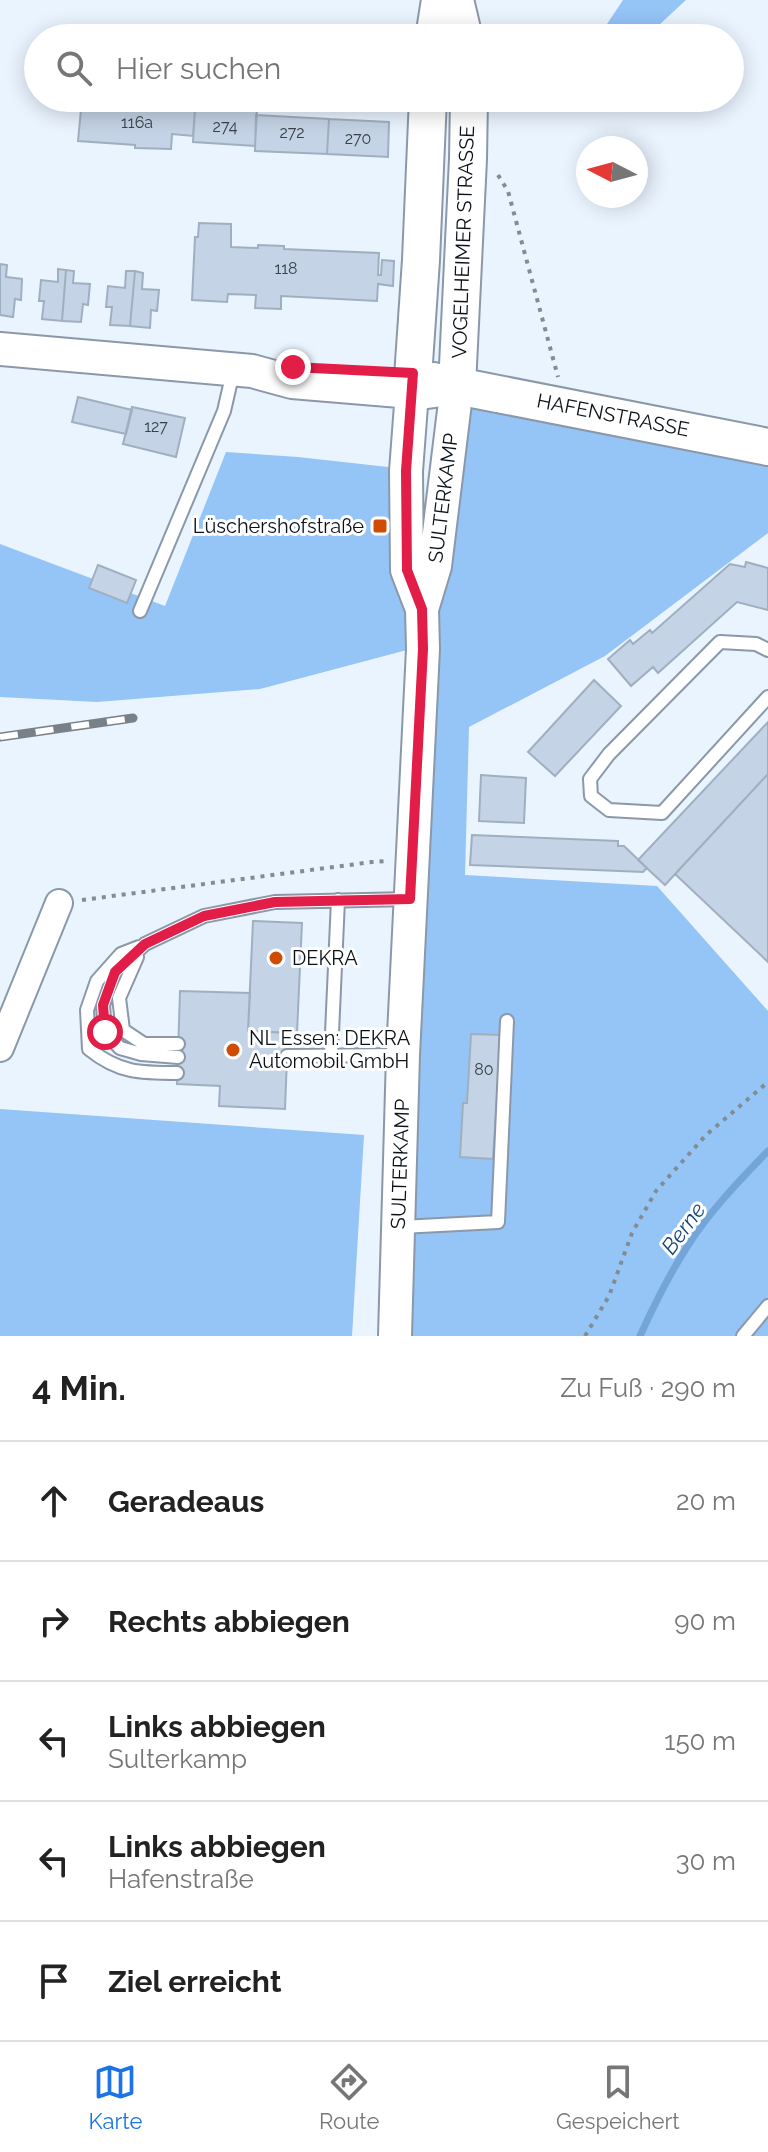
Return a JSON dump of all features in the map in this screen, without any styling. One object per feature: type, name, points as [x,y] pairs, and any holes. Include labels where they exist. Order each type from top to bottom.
[{"type":"main road","points":[[436,24],[440,0]]},
{"type":"main road","points":[[455,0],[461,24]]},
{"type":"main road","name":"VOGELHEIMER STRASSE","points":[[413,382],[427,112]]},
{"type":"main road","name":"VOGELHEIMER STRASSE","points":[[457,386],[469,112]]},
{"type":"main road","name":"HAFENSTRASSE","points":[[413,382],[457,386],[768,447]]},
{"type":"street","name":"HAFENSTRASSE","points":[[0,349],[243,371],[293,367],[413,382]]},
{"type":"street","name":"SULTERKAMP","points":[[413,382],[406,471],[407,570],[422,609]]},
{"type":"street","name":"SULTERKAMP","points":[[395,1336],[403,1055],[422,695],[422,609],[438,551],[457,386]]},
{"type":"street","points":[[0,1048],[59,903]]},
{"type":"lane","points":[[140,611],[243,371]]},
{"type":"lane","points":[[768,650],[756,644],[720,642],[609,754],[590,779],[591,796],[609,810],[662,813],[768,697]]},
{"type":"lane","points":[[177,1073],[140,1073],[106,1062],[89,1049],[87,1010],[97,981],[121,954],[204,916],[275,902],[410,899]]},
{"type":"lane","points":[[331,1055],[338,900]]},
{"type":"lane","points":[[145,944],[115,972],[103,1005],[105,1032],[120,1048],[141,1054],[178,1050]]},
{"type":"lane","points":[[398,1227],[498,1222],[507,1021]]},
{"type":"lane","points":[[287,1056],[403,1055]]},
{"type":"lane","points":[[743,1336],[768,1306]]},
{"type":"path","points":[[468,159],[497,173],[508,191],[565,406]]},
{"type":"path","points":[[59,903],[372,862],[413,861]]},
{"type":"path","points":[[585,1336],[609,1296],[632,1233],[656,1191],[706,1135],[768,1082]]},
{"type":"shaded area","points":[[623,0],[686,0],[660,24],[607,24]]},
{"type":"shaded area","points":[[458,388],[768,459],[768,533],[605,656],[469,727],[465,875],[657,886],[768,1011],[768,1336],[397,1336],[424,692]]},
{"type":"shaded area","points":[[226,452],[406,469],[422,646],[260,689],[97,702],[0,697],[0,544],[165,606]]},
{"type":"shaded area","points":[[0,1109],[364,1135],[352,1336],[0,1336]]},
{"type":"building","points":[[81,112],[195,112],[193,136],[172,134],[171,149],[78,141]]},
{"type":"building","points":[[195,112],[257,112],[255,146],[193,142]]},
{"type":"building","points":[[256,115],[329,119],[327,154],[255,151]]},
{"type":"building","points":[[329,119],[389,122],[388,157],[327,154]]},
{"type":"building","points":[[199,223],[231,224],[231,247],[284,246],[284,249],[379,253],[378,275],[381,275],[382,260],[394,261],[393,286],[378,284],[377,301],[281,296],[281,309],[255,308],[256,295],[228,294],[227,302],[192,300],[195,237],[198,237]]},
{"type":"building","points":[[0,264],[7,265],[6,277],[22,279],[21,300],[15,299],[13,317],[0,315]]},
{"type":"building","points":[[58,269],[66,270],[62,321],[42,319],[44,301],[39,301],[41,280],[58,282]]},
{"type":"building","points":[[66,270],[74,271],[73,283],[90,284],[88,305],[83,304],[81,322],[62,321]]},
{"type":"building","points":[[126,271],[135,271],[130,326],[110,325],[112,307],[106,307],[108,286],[125,288]]},
{"type":"building","points":[[135,271],[143,273],[142,289],[159,290],[157,311],[151,310],[150,328],[130,326]]},
{"type":"building","points":[[78,397],[132,410],[126,434],[72,422]]},
{"type":"building","points":[[132,407],[185,418],[176,457],[123,444]]},
{"type":"building","points":[[746,562],[768,568],[768,610],[737,602],[658,673],[653,667],[631,686],[608,659],[630,640],[633,644],[650,630],[652,633],[730,564],[745,567]]},
{"type":"building","points":[[98,565],[136,580],[127,603],[89,588]]},
{"type":"building","points":[[594,680],[621,706],[555,776],[528,752]]},
{"type":"building","points":[[768,722],[768,774],[665,885],[638,860]]},
{"type":"building","points":[[768,774],[768,962],[675,874]]},
{"type":"building","points":[[481,775],[526,778],[524,823],[479,821]]},
{"type":"building","points":[[472,835],[618,841],[618,846],[624,846],[647,868],[643,872],[470,865]]},
{"type":"building","name":"DEKRA","points":[[253,921],[302,923],[297,1033],[248,1031]]},
{"type":"building","name":"NL Essen: DEKRA Automobil GmbH","points":[[180,991],[250,993],[248,1031],[288,1033],[285,1109],[219,1106],[220,1086],[177,1084]]},
{"type":"building","points":[[471,1034],[501,1035],[493,1159],[460,1157]]},
{"type":"waterway","name":"Berne","points":[[640,1336],[668,1279],[696,1234],[768,1151]]},
{"type":"railway","points":[[0,737],[133,718]]},
{"type":"place","name":"Lüschershofstraße","points":[[380,526]]},
{"type":"place","name":"DEKRA","points":[[276,958]]},
{"type":"place","name":"NL Essen: DEKRA Automobil GmbH","points":[[233,1050]]},
{"type":"route","points":[[105,1032],[103,1005],[115,972],[145,944],[204,916],[275,902],[410,899],[423,649],[422,609],[407,570],[406,471],[413,373],[293,367]]}]
